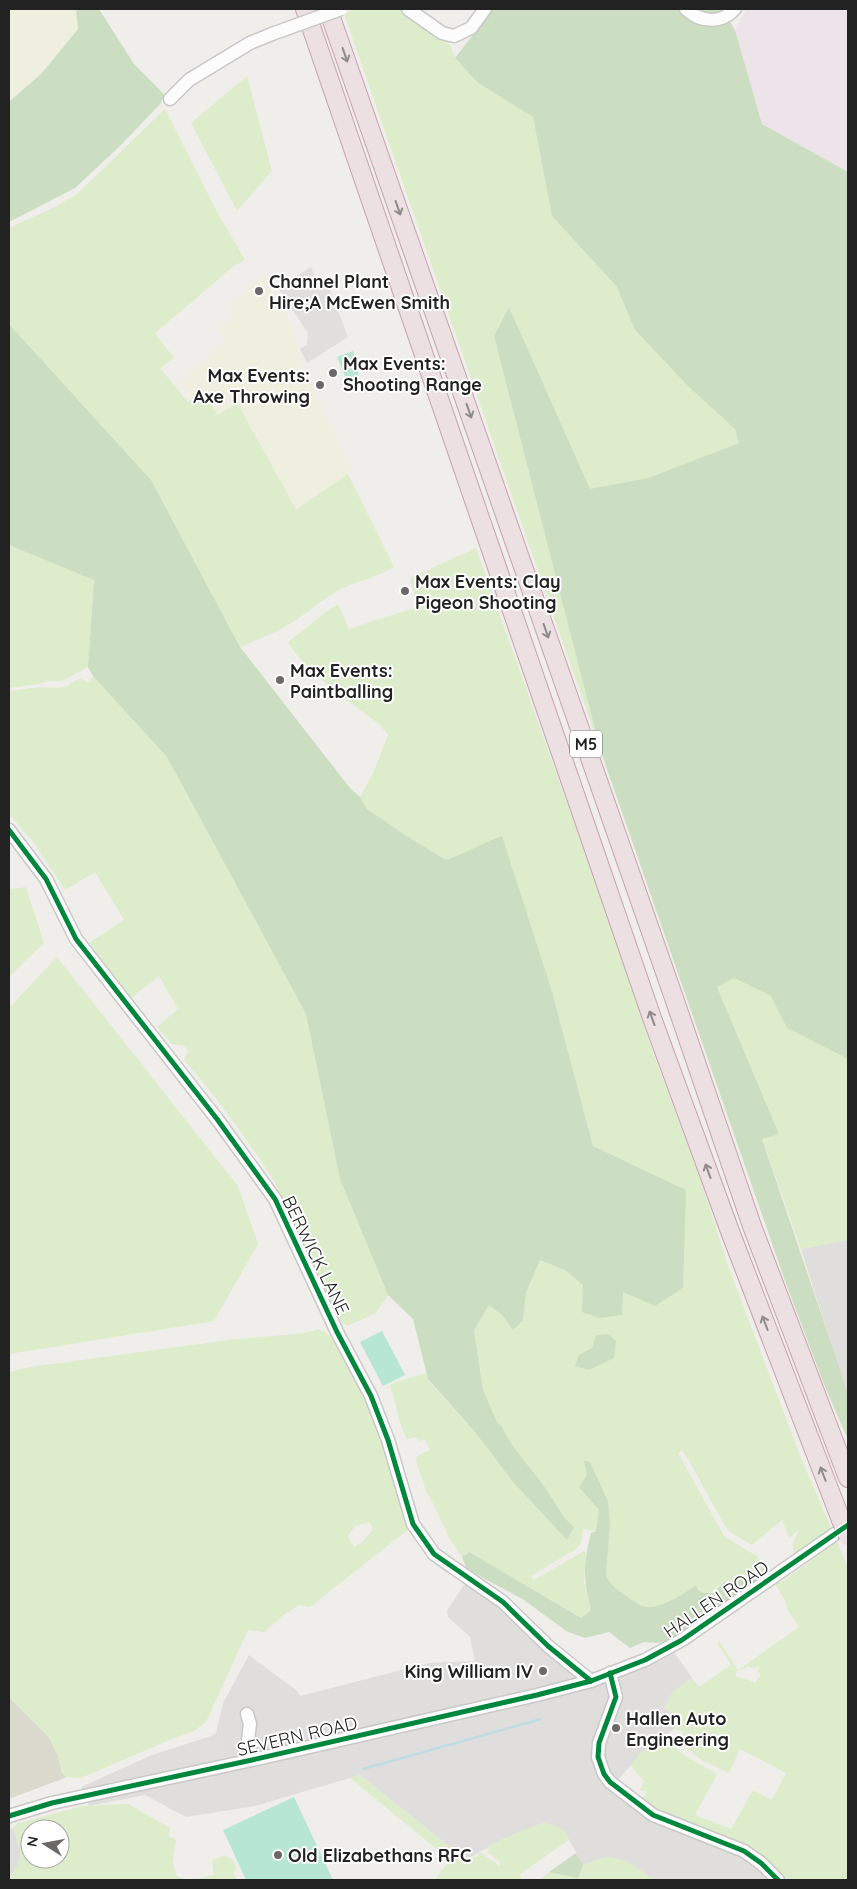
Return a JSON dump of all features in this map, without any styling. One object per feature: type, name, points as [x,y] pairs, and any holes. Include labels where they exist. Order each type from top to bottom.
[{"type":"highway","name":"M5","points":[[305,9],[652,1018],[731,1234],[848,1536]]},
{"type":"highway","name":"M5","points":[[328,9],[668,979],[752,1226],[848,1478]]},
{"type":"street","points":[[170,98],[189,80],[250,43],[341,9]]},
{"type":"street","points":[[408,9],[442,33],[454,36],[471,28],[485,9]]},
{"type":"street","points":[[686,9],[698,17],[713,20],[725,18],[735,9]]},
{"type":"street","name":"BERWICK LANE","points":[[9,830],[46,879],[76,939],[217,1119],[275,1199],[337,1332],[372,1396],[388,1440],[413,1524],[434,1554],[503,1602],[548,1646],[591,1681]]},
{"type":"street","name":"HALLEN ROAD","points":[[591,1681],[645,1660],[682,1640],[844,1523]]},
{"type":"street","points":[[610,1673],[616,1697],[603,1732],[598,1757],[604,1774],[610,1782],[653,1815],[744,1851],[761,1862],[778,1880]]},
{"type":"street","name":"SEVERN ROAD","points":[[9,1816],[52,1803],[252,1760],[591,1681]]},
{"type":"street","points":[[247,1714],[250,1724],[248,1740],[252,1760]]},
{"type":"shaded area","points":[[747,9],[848,10],[848,172],[762,124],[735,30]]},
{"type":"shaded area","points":[[311,267],[316,280],[325,277],[348,337],[307,363],[300,349],[307,345],[308,333],[278,288]]},
{"type":"shaded area","points":[[848,1240],[848,1393],[801,1249]]},
{"type":"shaded area","points":[[467,1581],[499,1603],[548,1655],[587,1685],[635,1671],[674,1652],[692,1678],[673,1692],[664,1708],[684,1718],[674,1729],[642,1752],[610,1789],[745,1857],[772,1880],[655,1880],[607,1857],[583,1865],[563,1829],[502,1839],[466,1860],[360,1775],[255,1806],[186,1817],[145,1795],[89,1806],[81,1787],[152,1755],[216,1733],[223,1703],[249,1655],[296,1690],[300,1696],[429,1663],[475,1661],[470,1637],[448,1617],[447,1610]]},
{"type":"shaded area","points":[[536,1642],[555,1660],[531,1667],[525,1651]]},
{"type":"shaded area","points":[[9,1697],[49,1737],[58,1756],[62,1773],[67,1777],[9,1799]]},
{"type":"shaded area","points":[[221,1738],[226,1758],[205,1763],[200,1743]]},
{"type":"shaded area","points":[[13,1827],[20,1849],[20,1861],[9,1880],[9,1832]]},
{"type":"green space","points":[[9,9],[76,9],[79,29],[42,73],[9,102]]},
{"type":"green space","points":[[76,9],[99,9],[134,64],[164,94],[161,103],[121,145],[75,188],[9,222],[9,102],[42,73],[78,29]]},
{"type":"green space","points":[[356,9],[402,9],[450,45],[455,58],[477,82],[533,117],[552,216],[617,287],[635,330],[688,386],[735,428],[739,443],[648,478],[590,490],[509,307],[494,336],[600,749],[344,14]]},
{"type":"green space","points":[[493,9],[722,9],[735,30],[762,124],[848,172],[848,1059],[787,1028],[771,996],[734,978],[717,987],[779,1134],[762,1139],[848,1393],[848,1440],[823,1382],[784,1278],[600,749],[494,336],[509,307],[590,489],[648,478],[739,443],[735,429],[688,386],[635,330],[617,287],[552,216],[533,117],[477,82],[455,58]]},
{"type":"green space","points":[[247,76],[272,171],[237,211],[191,123]]},
{"type":"green space","points":[[165,109],[216,210],[245,260],[234,266],[155,333],[174,358],[160,368],[188,402],[202,393],[218,415],[237,403],[296,509],[348,474],[394,567],[337,591],[289,624],[240,647],[151,480],[9,324],[9,228],[49,210],[77,194]]},
{"type":"green space","points":[[265,275],[293,328],[302,364],[352,471],[296,509],[237,403],[218,416],[202,393],[192,399],[179,383],[226,341],[217,327],[234,317],[227,306]]},
{"type":"green space","points":[[9,324],[151,480],[240,647],[350,788],[360,797],[367,809],[446,860],[502,836],[553,995],[593,1146],[686,1190],[683,1288],[655,1306],[623,1292],[622,1315],[599,1318],[582,1312],[583,1285],[565,1270],[540,1260],[526,1293],[523,1321],[513,1330],[501,1314],[489,1305],[474,1330],[483,1390],[498,1424],[501,1425],[517,1452],[574,1527],[567,1540],[513,1482],[475,1432],[428,1379],[413,1319],[388,1295],[340,1179],[306,1014],[167,757],[93,676],[88,667],[94,580],[9,545]]},
{"type":"green space","points":[[353,351],[359,376],[347,381],[337,357]]},
{"type":"green space","points":[[9,545],[94,580],[88,667],[62,681],[49,681],[9,688]]},
{"type":"green space","points":[[476,548],[595,882],[651,1047],[700,1179],[729,1268],[801,1458],[848,1567],[848,1880],[785,1880],[771,1865],[737,1842],[660,1810],[642,1800],[647,1792],[640,1790],[644,1781],[630,1765],[642,1752],[661,1737],[684,1755],[717,1774],[695,1815],[731,1829],[753,1790],[772,1800],[786,1773],[740,1749],[729,1773],[703,1761],[679,1743],[684,1732],[674,1729],[684,1718],[664,1708],[673,1692],[692,1678],[699,1687],[731,1665],[717,1643],[719,1641],[738,1670],[799,1627],[787,1609],[786,1602],[775,1584],[779,1581],[781,1583],[824,1551],[819,1538],[795,1557],[792,1544],[799,1530],[789,1538],[782,1520],[752,1545],[730,1532],[682,1451],[678,1453],[724,1536],[758,1557],[764,1568],[739,1579],[723,1583],[706,1594],[699,1591],[696,1585],[665,1603],[646,1607],[635,1602],[617,1589],[606,1576],[610,1525],[608,1501],[590,1462],[584,1462],[588,1475],[580,1487],[599,1509],[596,1531],[583,1529],[581,1543],[576,1549],[531,1576],[534,1580],[584,1551],[586,1553],[584,1583],[591,1610],[581,1618],[471,1552],[462,1557],[450,1539],[427,1494],[416,1461],[417,1456],[430,1450],[425,1439],[420,1442],[416,1437],[407,1439],[401,1426],[390,1384],[426,1373],[428,1380],[475,1432],[513,1482],[567,1540],[574,1527],[517,1452],[501,1425],[498,1424],[483,1390],[474,1330],[489,1304],[501,1314],[513,1330],[523,1322],[526,1293],[540,1260],[565,1270],[583,1285],[582,1312],[623,1292],[686,1190],[593,1146],[553,995],[484,843],[446,860],[367,809],[360,797],[374,771],[388,735],[380,725],[343,697],[305,664],[288,642],[338,604],[349,629],[417,607],[410,578]],"holes":[[[749,1666],[753,1668],[759,1667],[757,1672],[761,1674],[755,1683],[736,1677],[736,1672]]]},
{"type":"green space","points":[[93,676],[167,757],[306,1014],[340,1179],[388,1295],[376,1313],[347,1326],[342,1323],[274,1181],[231,1119],[184,1060],[188,1051],[185,1046],[172,1044],[157,1027],[178,1009],[159,976],[131,998],[89,943],[124,920],[95,872],[65,890],[34,843],[9,814],[9,691],[68,686],[80,678],[88,683]]},
{"type":"green space","points":[[26,887],[44,943],[9,977],[9,889]]},
{"type":"green space","points":[[57,957],[238,1186],[258,1244],[214,1321],[9,1354],[9,1008]]},
{"type":"green space","points":[[734,978],[771,996],[787,1028],[848,1059],[848,1240],[801,1249],[762,1138],[779,1134],[717,987]]},
{"type":"green space","points":[[318,1329],[333,1339],[348,1359],[362,1386],[386,1450],[410,1528],[310,1607],[299,1605],[282,1616],[265,1632],[248,1630],[206,1722],[194,1731],[81,1778],[67,1777],[62,1773],[58,1756],[49,1737],[9,1697],[9,1372],[30,1367],[236,1339],[306,1333]],"holes":[[[369,1522],[373,1530],[362,1542],[354,1547],[348,1536],[355,1526]]]},
{"type":"green space","points":[[382,1331],[405,1375],[383,1386],[360,1342]]},
{"type":"green space","points":[[608,1334],[616,1341],[614,1358],[589,1370],[575,1366],[579,1355],[592,1348],[596,1335]]},
{"type":"green space","points":[[584,1461],[590,1462],[608,1501],[610,1525],[606,1576],[617,1589],[638,1604],[646,1607],[658,1606],[696,1585],[698,1590],[703,1593],[713,1593],[723,1583],[737,1580],[764,1568],[769,1574],[686,1631],[664,1643],[644,1642],[630,1648],[609,1632],[585,1638],[566,1631],[524,1600],[467,1569],[462,1557],[470,1552],[581,1618],[591,1610],[586,1589],[585,1563],[591,1533],[596,1531],[599,1510],[579,1487],[587,1475]]},
{"type":"green space","points":[[360,1775],[466,1860],[478,1856],[479,1852],[500,1866],[500,1862],[487,1852],[490,1849],[485,1849],[502,1839],[544,1822],[563,1829],[569,1840],[520,1874],[521,1880],[434,1880],[450,1860],[350,1778]]},
{"type":"green space","name":"Old Elizabethans RFC","points":[[294,1797],[333,1880],[246,1880],[223,1830]]},
{"type":"green space","points":[[128,1804],[170,1828],[169,1836],[176,1840],[173,1863],[177,1876],[188,1880],[10,1880],[20,1854],[20,1869],[70,1869],[70,1819],[34,1819],[82,1806]]},
{"type":"green space","points":[[20,1823],[20,1854],[13,1827]]},
{"type":"green space","points":[[576,1853],[583,1865],[578,1878],[549,1872]]},
{"type":"green space","points":[[224,1856],[232,1859],[237,1869],[233,1872],[237,1880],[193,1880],[214,1875],[212,1860]]},
{"type":"green space","points":[[607,1857],[627,1861],[655,1880],[540,1880],[549,1872],[578,1878],[583,1865]]},
{"type":"waterway","points":[[363,1769],[541,1719]]},
{"type":"cycle path","points":[[9,830],[46,879],[76,939],[217,1119],[275,1199],[337,1332],[371,1396],[388,1440],[413,1524],[434,1554],[503,1602],[548,1646],[591,1681]]},
{"type":"cycle path","points":[[9,1816],[52,1803],[252,1760],[591,1681],[645,1660],[682,1640],[848,1525]]},
{"type":"cycle path","points":[[610,1673],[616,1697],[599,1743],[598,1757],[604,1774],[610,1782],[653,1815],[744,1851],[761,1863],[778,1880]]},
{"type":"place","name":"Channel Plant Hire;A McEwen Smith","points":[[259,291]]},
{"type":"place","name":"Max Events: Shooting Range","points":[[333,373]]},
{"type":"place","name":"Max Events: Axe Throwing","points":[[320,385]]},
{"type":"place","name":"Max Events: Clay Pigeon Shooting","points":[[405,591]]},
{"type":"place","name":"Max Events: Paintballing","points":[[280,680]]},
{"type":"place","name":"King William IV","points":[[543,1671]]},
{"type":"place","name":"Hallen Auto Engineering","points":[[616,1728]]},
{"type":"place","name":"Old Elizabethans RFC","points":[[278,1855]]}]
